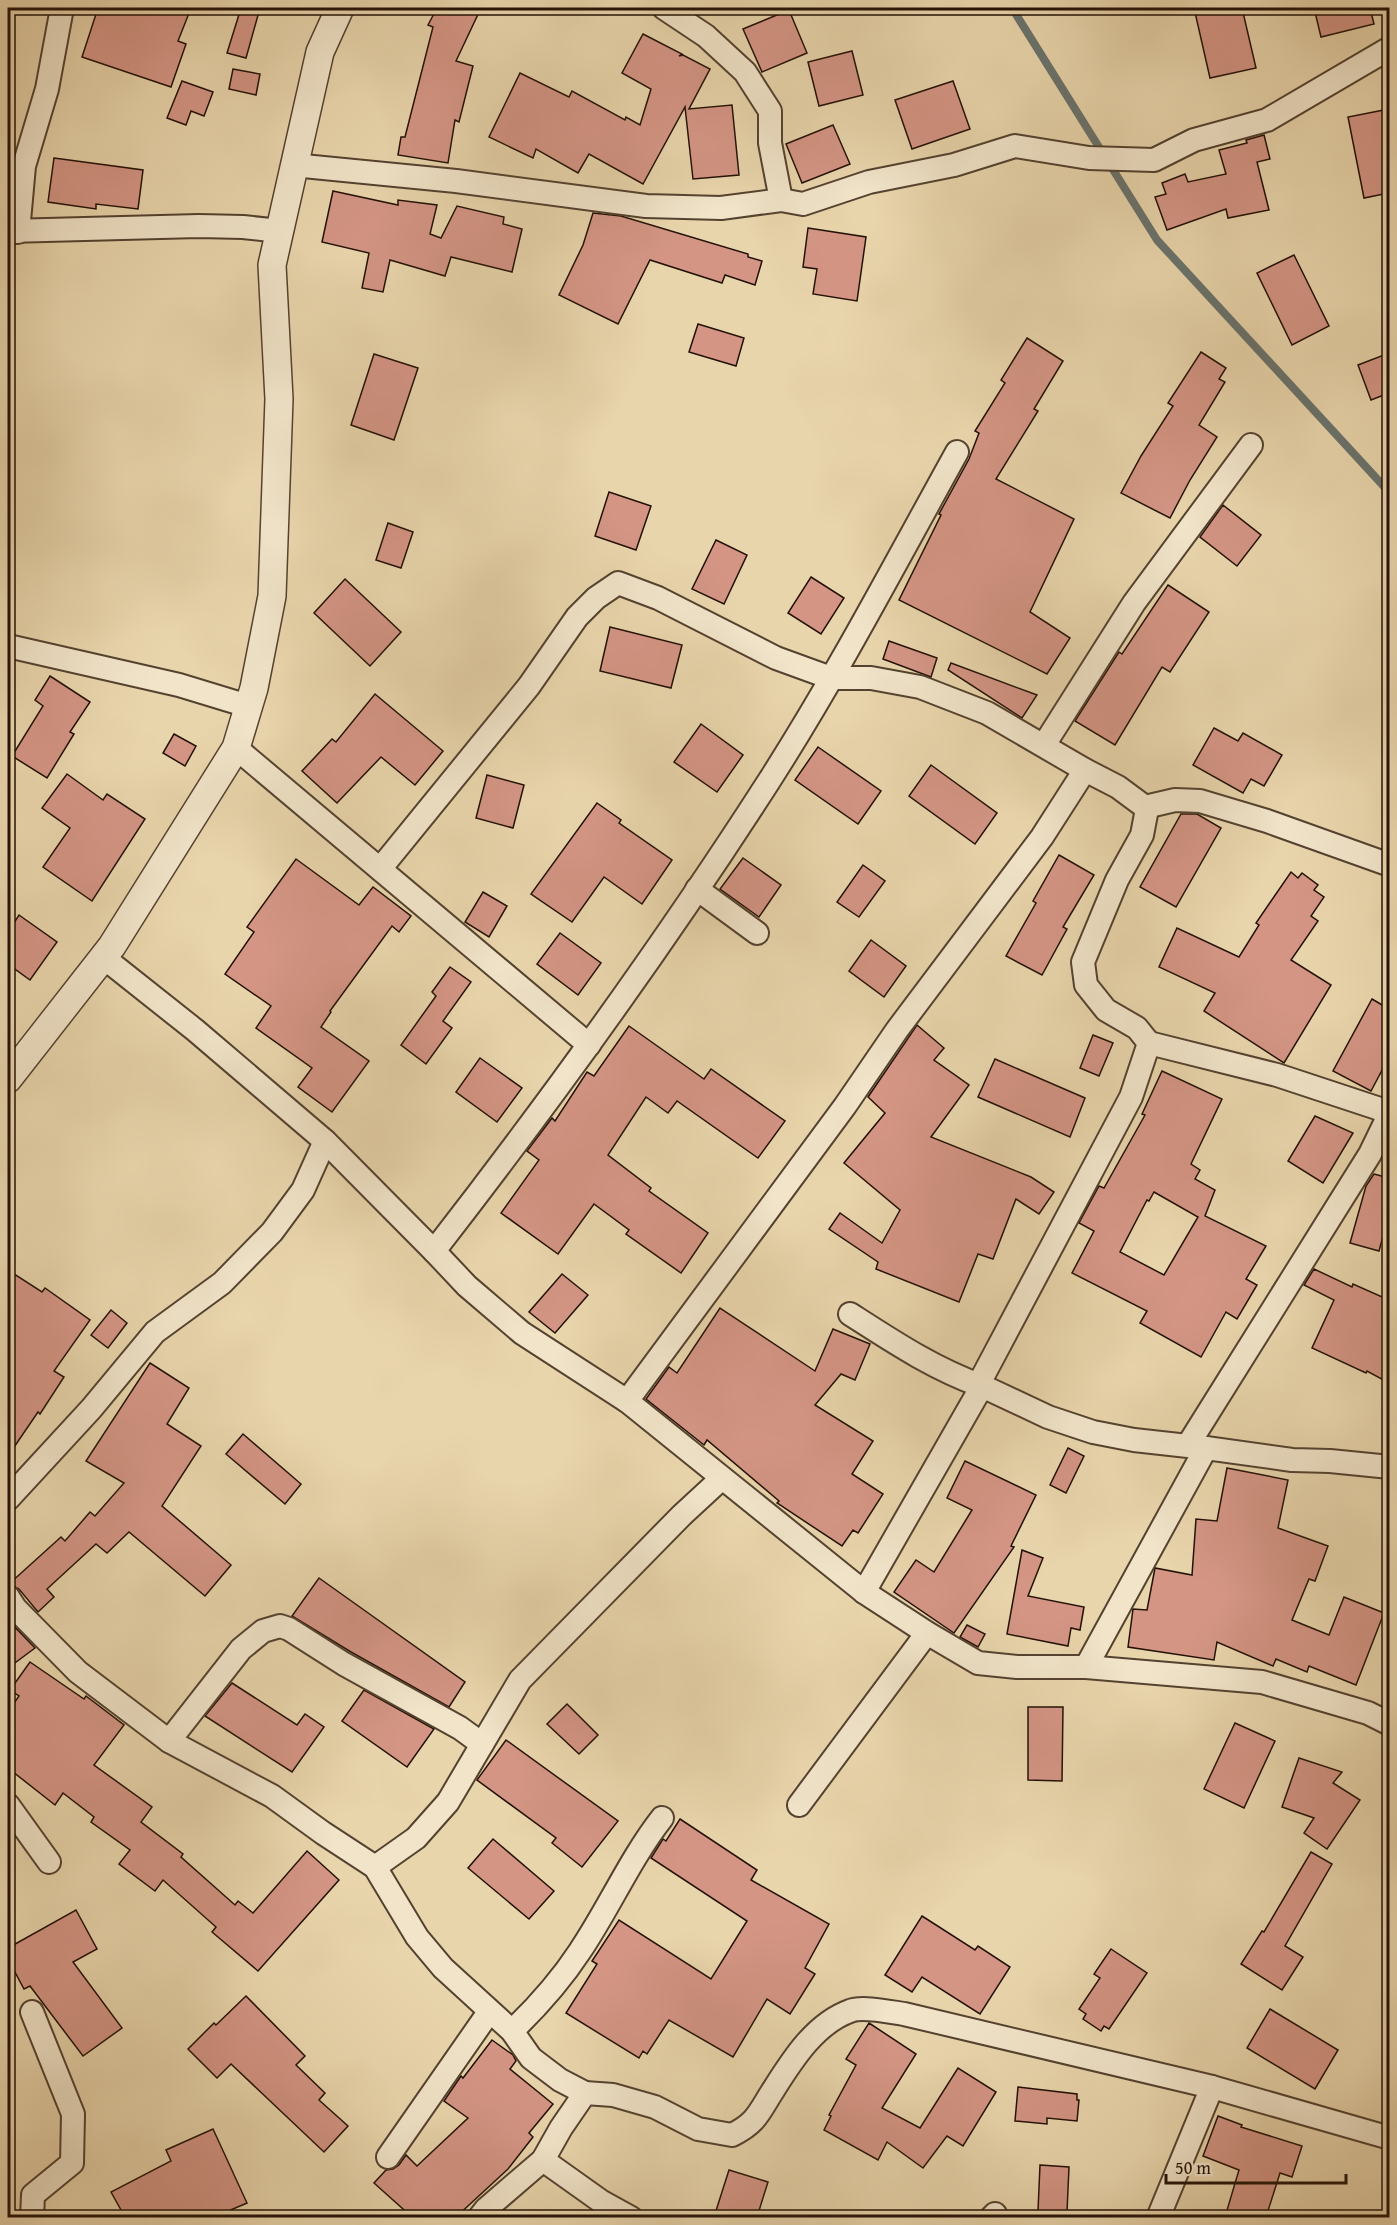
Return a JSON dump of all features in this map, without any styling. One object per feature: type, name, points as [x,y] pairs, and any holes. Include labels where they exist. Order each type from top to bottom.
[{"type":"street","points":[[62,8],[47,89],[24,166],[13,232],[68,228],[199,226],[280,231]]},
{"type":"street","points":[[8,1079],[104,957],[236,748],[254,688],[272,596],[279,399],[272,265],[320,52],[340,8]]},
{"type":"street","points":[[664,8],[706,36],[745,72],[771,111],[770,143],[781,200]]},
{"type":"street","points":[[293,165],[456,181],[646,206],[722,207],[781,200],[803,204],[869,183],[954,165],[1015,146],[1089,158],[1154,160],[1194,140],[1267,120],[1389,48]]},
{"type":"street","points":[[1044,745],[1134,603],[1251,445]]},
{"type":"street","points":[[434,1251],[511,1152],[589,1045],[770,780],[831,678],[957,452]]},
{"type":"street","points":[[380,869],[501,722],[577,617],[596,598],[618,583],[658,598],[776,658],[831,678],[871,678],[920,687],[987,712],[1118,787],[1145,807],[1142,835],[1117,880],[1083,962],[1086,985],[1106,1010],[1137,1028],[1149,1043],[1276,1074],[1380,1109],[1389,1116],[1370,1154],[1197,1447],[1086,1666]]},
{"type":"street","points":[[8,646],[168,682],[248,706]]},
{"type":"street","points":[[236,748],[589,1045]]},
{"type":"street","points":[[627,1401],[845,1106],[897,1030],[1042,837],[1085,770]]},
{"type":"street","points":[[1145,807],[1175,800],[1200,801],[1267,821],[1389,865]]},
{"type":"street","points":[[697,889],[757,933]]},
{"type":"street","points":[[104,957],[195,1030],[325,1141],[467,1286],[522,1334],[627,1401],[864,1592],[927,1634],[978,1663],[1017,1667],[1086,1666],[1262,1682],[1368,1713],[1389,1724]]},
{"type":"street","points":[[864,1592],[981,1386],[983,1376],[1131,1097],[1149,1043]]},
{"type":"street","points":[[8,1499],[91,1409],[155,1332],[222,1283],[272,1232],[303,1190],[325,1141]]},
{"type":"street","points":[[850,1314],[956,1377],[1048,1417],[1093,1432],[1134,1440],[1292,1461],[1330,1461],[1389,1467]]},
{"type":"street","points":[[375,1867],[416,1838],[448,1802],[520,1680],[682,1515],[721,1479]]},
{"type":"street","points":[[8,1597],[15,1608],[78,1672],[169,1741],[272,1796],[375,1867],[417,1937],[443,1968],[512,2031],[531,2058],[560,2080],[585,2093],[613,2096],[655,2108],[698,2129],[732,2135],[755,2120],[790,2064],[818,2030],[851,2010],[882,2010],[1212,2087],[1387,2132]]},
{"type":"street","points":[[169,1741],[241,1649],[262,1631],[280,1626],[290,1629],[364,1675],[460,1728],[482,1744]]},
{"type":"street","points":[[799,1805],[927,1634]]},
{"type":"street","points":[[8,1805],[49,1862]]},
{"type":"street","points":[[512,2031],[539,2005],[580,1951],[647,1836],[662,1818]]},
{"type":"street","points":[[32,2012],[73,2114],[72,2163],[33,2195],[32,2217]]},
{"type":"street","points":[[388,2157],[489,2012]]},
{"type":"street","points":[[1158,2217],[1212,2087]]},
{"type":"street","points":[[479,2217],[543,2160],[585,2093]]},
{"type":"street","points":[[543,2160],[602,2202],[631,2217]]},
{"type":"building","points":[[98,8],[191,8],[178,41],[186,44],[171,87],[82,57]]},
{"type":"building","points":[[241,8],[260,8],[246,58],[227,53]]},
{"type":"building","points":[[437,8],[481,8],[456,61],[473,66],[459,122],[455,120],[448,163],[398,155],[401,137],[405,137],[433,27],[428,25]]},
{"type":"building","points":[[1194,8],[1242,8],[1256,68],[1210,78]]},
{"type":"building","points":[[1314,8],[1370,8],[1374,24],[1321,37]]},
{"type":"building","points":[[789,10],[807,53],[762,72],[743,29]]},
{"type":"building","points":[[643,34],[682,54],[679,56],[683,55],[710,69],[689,109],[732,105],[739,175],[693,179],[685,107],[643,184],[589,154],[578,173],[536,149],[533,158],[489,137],[520,73],[569,97],[572,91],[625,120],[626,117],[640,125],[651,89],[622,73]]},
{"type":"building","points":[[852,51],[863,95],[819,106],[808,62]]},
{"type":"building","points":[[233,69],[260,74],[256,95],[229,89]]},
{"type":"building","points":[[182,81],[213,92],[204,116],[191,111],[186,125],[167,118]]},
{"type":"building","points":[[953,81],[970,129],[912,149],[895,100]]},
{"type":"building","points":[[1389,109],[1389,193],[1364,198],[1348,117]]},
{"type":"building","points":[[833,125],[850,164],[802,183],[786,144]]},
{"type":"building","points":[[1264,135],[1270,159],[1257,162],[1269,210],[1228,218],[1226,209],[1167,230],[1155,197],[1166,194],[1162,183],[1185,174],[1188,182],[1226,174],[1219,150],[1247,143],[1246,140]]},
{"type":"building","points":[[54,158],[143,170],[138,209],[96,204],[96,209],[48,202]]},
{"type":"building","points":[[333,191],[398,205],[398,200],[437,205],[430,234],[441,238],[457,206],[504,217],[503,224],[522,229],[512,272],[451,257],[445,276],[390,260],[383,292],[362,288],[369,253],[322,242]]},
{"type":"building","points":[[593,213],[621,216],[748,254],[748,257],[762,261],[755,285],[725,275],[722,283],[650,260],[618,324],[559,295],[583,245]]},
{"type":"building","points":[[808,228],[866,237],[857,301],[813,294],[817,269],[803,267]]},
{"type":"building","points":[[1294,255],[1329,326],[1292,345],[1257,273]]},
{"type":"building","points":[[698,324],[744,338],[736,366],[689,352]]},
{"type":"building","points":[[1027,338],[1063,361],[1034,409],[1038,411],[996,479],[1074,519],[1030,612],[1070,638],[1047,674],[899,600],[941,515],[939,514],[969,459],[979,433],[975,431],[1005,383],[1001,380]]},
{"type":"building","points":[[1201,352],[1226,368],[1219,379],[1225,382],[1199,425],[1217,437],[1170,518],[1121,493],[1141,456],[1173,406],[1168,403]]},
{"type":"building","points":[[1389,353],[1389,393],[1371,400],[1358,365]]},
{"type":"building","points":[[374,354],[418,368],[394,440],[351,425]]},
{"type":"building","points":[[609,492],[651,506],[636,550],[595,536]]},
{"type":"building","points":[[1223,505],[1261,535],[1237,566],[1200,537]]},
{"type":"building","points":[[388,523],[413,532],[401,568],[376,560]]},
{"type":"building","points":[[716,540],[747,555],[724,604],[692,589]]},
{"type":"building","points":[[811,577],[844,598],[821,634],[788,613]]},
{"type":"building","points":[[345,579],[401,632],[370,666],[314,613]]},
{"type":"building","points":[[1168,585],[1209,612],[1170,672],[1162,667],[1115,745],[1075,721],[1119,652],[1122,654]]},
{"type":"building","points":[[610,627],[682,645],[671,688],[600,671]]},
{"type":"building","points":[[889,641],[937,658],[931,677],[883,659]]},
{"type":"building","points":[[951,663],[1037,695],[1022,718],[948,670]]},
{"type":"building","points":[[50,676],[90,702],[70,732],[74,734],[47,778],[12,756],[43,706],[35,700]]},
{"type":"building","points":[[375,694],[443,751],[415,785],[381,757],[337,803],[302,771],[332,739],[336,742]]},
{"type":"building","points":[[701,724],[743,755],[717,792],[674,762]]},
{"type":"building","points":[[1214,728],[1238,741],[1243,733],[1282,755],[1264,786],[1251,779],[1243,793],[1193,765]]},
{"type":"building","points":[[174,734],[196,746],[185,766],[163,753]]},
{"type":"building","points":[[818,747],[881,791],[858,824],[795,780]]},
{"type":"building","points":[[931,765],[997,813],[975,844],[909,796]]},
{"type":"building","points":[[67,774],[103,800],[107,794],[145,819],[92,901],[43,867],[70,828],[42,808]]},
{"type":"building","points":[[487,775],[524,785],[513,828],[476,818]]},
{"type":"building","points":[[597,803],[621,820],[619,823],[672,860],[642,904],[604,877],[572,922],[531,894]]},
{"type":"building","points":[[1181,814],[1197,814],[1221,828],[1176,907],[1140,887]]},
{"type":"building","points":[[1059,855],[1094,875],[1063,927],[1067,929],[1042,975],[1006,956],[1036,903],[1033,901]]},
{"type":"building","points":[[743,858],[781,885],[759,917],[720,889]]},
{"type":"building","points":[[296,859],[359,905],[373,887],[411,916],[399,932],[392,926],[330,1011],[321,1027],[369,1061],[332,1112],[298,1087],[312,1068],[256,1028],[271,1006],[225,974],[254,932],[247,927]]},
{"type":"building","points":[[863,865],[885,881],[859,917],[837,902]]},
{"type":"building","points":[[1291,872],[1298,878],[1302,873],[1318,885],[1314,890],[1324,897],[1311,916],[1318,921],[1291,960],[1331,985],[1284,1063],[1204,1011],[1215,993],[1159,967],[1177,928],[1239,957],[1259,925],[1256,923]]},
{"type":"building","points":[[483,892],[507,906],[489,937],[465,922]]},
{"type":"building","points":[[19,915],[57,942],[30,980],[8,964],[8,932]]},
{"type":"building","points":[[560,933],[601,963],[578,995],[537,964]]},
{"type":"building","points":[[871,940],[906,966],[884,997],[849,971]]},
{"type":"building","points":[[450,967],[471,982],[443,1021],[452,1028],[426,1064],[401,1045],[436,996],[432,992]]},
{"type":"building","points":[[1372,999],[1389,1009],[1389,1057],[1371,1091],[1333,1071]]},
{"type":"building","points":[[917,1025],[944,1048],[934,1060],[969,1085],[931,1137],[1031,1177],[1054,1192],[1039,1214],[1016,1199],[993,1259],[978,1254],[959,1302],[876,1269],[878,1262],[829,1229],[840,1213],[882,1243],[900,1210],[844,1163],[885,1113],[868,1097]]},
{"type":"building","points":[[629,1026],[704,1079],[711,1069],[785,1121],[758,1158],[677,1101],[668,1113],[646,1097],[608,1155],[651,1188],[649,1191],[708,1233],[681,1273],[626,1234],[629,1230],[594,1204],[558,1254],[501,1213],[539,1160],[527,1151],[552,1118],[555,1121],[587,1072],[594,1076]]},
{"type":"building","points":[[1093,1035],[1113,1043],[1099,1076],[1080,1068]]},
{"type":"building","points":[[480,1058],[522,1088],[497,1122],[456,1092]]},
{"type":"building","points":[[995,1059],[1085,1098],[1070,1137],[978,1097]]},
{"type":"building","points":[[1162,1071],[1222,1099],[1191,1164],[1200,1170],[1195,1179],[1215,1190],[1205,1216],[1266,1246],[1246,1279],[1257,1285],[1237,1319],[1226,1312],[1201,1357],[1140,1323],[1147,1311],[1072,1273],[1094,1231],[1079,1223],[1099,1186],[1104,1188],[1145,1115],[1142,1114]],"holes":[[[1154,1192],[1198,1217],[1164,1275],[1120,1252],[1147,1200],[1149,1201]]]},
{"type":"building","points":[[1315,1116],[1353,1133],[1323,1183],[1288,1161]]},
{"type":"building","points":[[1374,1174],[1389,1178],[1389,1215],[1379,1251],[1350,1243],[1366,1186]]},
{"type":"building","points":[[1314,1269],[1352,1287],[1353,1284],[1389,1300],[1389,1383],[1367,1371],[1366,1373],[1312,1348],[1334,1300],[1304,1285]]},
{"type":"building","points":[[8,1270],[42,1292],[45,1288],[90,1320],[54,1371],[64,1377],[40,1414],[38,1412],[8,1456]]},
{"type":"building","points":[[562,1274],[588,1295],[555,1333],[529,1312]]},
{"type":"building","points":[[720,1308],[815,1371],[833,1329],[870,1344],[855,1380],[841,1374],[815,1405],[873,1441],[852,1474],[883,1494],[858,1533],[853,1530],[842,1546],[777,1503],[779,1501],[707,1440],[704,1445],[646,1399],[669,1367],[677,1373]]},
{"type":"building","points":[[111,1310],[127,1323],[108,1348],[91,1335]]},
{"type":"building","points":[[150,1363],[189,1388],[167,1424],[201,1446],[162,1506],[231,1565],[205,1596],[129,1532],[107,1553],[96,1544],[47,1589],[54,1597],[38,1612],[19,1589],[9,1584],[61,1537],[65,1541],[90,1512],[95,1516],[124,1483],[86,1461]]},
{"type":"building","points":[[243,1434],[301,1484],[285,1504],[226,1454]]},
{"type":"building","points":[[1068,1448],[1084,1456],[1066,1493],[1050,1485]]},
{"type":"building","points":[[965,1461],[1036,1495],[1011,1546],[1014,1547],[954,1633],[894,1592],[916,1560],[934,1572],[972,1510],[947,1498]]},
{"type":"building","points":[[1227,1468],[1288,1480],[1278,1528],[1328,1546],[1315,1581],[1309,1579],[1292,1620],[1329,1635],[1344,1597],[1384,1613],[1356,1685],[1309,1666],[1307,1672],[1276,1659],[1273,1666],[1217,1642],[1214,1660],[1128,1647],[1133,1609],[1147,1610],[1155,1568],[1192,1575],[1196,1519],[1217,1521]]},
{"type":"building","points":[[1022,1550],[1043,1558],[1028,1596],[1084,1607],[1080,1630],[1071,1628],[1068,1646],[1007,1634]]},
{"type":"building","points":[[319,1578],[465,1682],[449,1707],[292,1616]]},
{"type":"building","points":[[8,1620],[35,1648],[8,1668]]},
{"type":"building","points":[[967,1625],[985,1634],[978,1647],[960,1637]]},
{"type":"building","points":[[30,1662],[84,1699],[86,1696],[124,1725],[94,1765],[152,1807],[141,1822],[183,1854],[181,1857],[235,1905],[238,1901],[253,1913],[307,1851],[339,1880],[258,1971],[212,1932],[216,1927],[163,1880],[155,1891],[119,1864],[130,1850],[91,1822],[94,1817],[63,1793],[55,1805],[8,1768],[8,1712],[19,1696],[10,1690]]},
{"type":"building","points":[[232,1683],[297,1725],[305,1714],[324,1727],[292,1772],[205,1716]]},
{"type":"building","points":[[364,1690],[434,1729],[407,1767],[342,1721]]},
{"type":"building","points":[[567,1704],[598,1735],[579,1754],[547,1724]]},
{"type":"building","points":[[1028,1707],[1063,1707],[1062,1781],[1028,1780]]},
{"type":"building","points":[[1235,1723],[1275,1741],[1244,1808],[1204,1789]]},
{"type":"building","points":[[506,1740],[618,1821],[582,1867],[552,1843],[556,1838],[477,1780]]},
{"type":"building","points":[[1299,1758],[1342,1772],[1333,1783],[1360,1800],[1327,1849],[1304,1833],[1314,1818],[1282,1807]]},
{"type":"building","points":[[680,1819],[757,1870],[751,1880],[829,1924],[805,1968],[815,1974],[790,2014],[767,1999],[733,2057],[669,2020],[647,2054],[643,2051],[639,2058],[566,2013],[597,1964],[592,1961],[619,1920],[711,1979],[747,1921],[651,1858],[663,1839],[666,1841]]},
{"type":"building","points":[[493,1839],[554,1891],[529,1919],[468,1868]]},
{"type":"building","points":[[1311,1852],[1332,1864],[1285,1946],[1303,1957],[1282,1990],[1241,1964],[1262,1931],[1264,1932]]},
{"type":"building","points":[[76,1910],[97,1949],[73,1962],[122,2028],[83,2056],[30,1986],[24,1989],[8,1959],[8,1948]]},
{"type":"building","points":[[922,1916],[975,1950],[978,1946],[1010,1967],[980,2014],[922,1977],[912,1992],[885,1975]]},
{"type":"building","points":[[1111,1949],[1147,1973],[1109,2029],[1104,2026],[1101,2031],[1083,2019],[1086,2014],[1079,2009],[1100,1978],[1094,1974]]},
{"type":"building","points":[[246,1996],[305,2056],[296,2065],[325,2093],[319,2100],[348,2126],[324,2152],[231,2064],[217,2078],[188,2049]]},
{"type":"building","points":[[1270,2009],[1338,2050],[1315,2089],[1247,2048]]},
{"type":"building","points":[[869,2023],[916,2054],[882,2108],[920,2128],[958,2068],[996,2092],[963,2146],[947,2136],[923,2168],[887,2142],[878,2160],[824,2130],[831,2116],[829,2115],[856,2065],[846,2059]]},
{"type":"building","points":[[492,2040],[513,2055],[516,2061],[510,2069],[553,2104],[529,2133],[533,2137],[508,2169],[456,2217],[412,2217],[374,2183],[386,2170],[399,2165],[406,2155],[417,2166],[468,2118],[444,2101],[461,2076],[463,2078]]},
{"type":"building","points":[[1018,2087],[1077,2094],[1077,2100],[1079,2100],[1077,2121],[1047,2118],[1047,2124],[1015,2121]]},
{"type":"building","points":[[1218,2116],[1242,2125],[1241,2127],[1302,2146],[1292,2177],[1280,2173],[1266,2217],[1225,2217],[1239,2170],[1203,2156]]},
{"type":"building","points":[[213,2129],[247,2203],[214,2217],[125,2217],[111,2192],[171,2161],[166,2150]]},
{"type":"building","points":[[1040,2165],[1069,2167],[1067,2212],[1038,2211]]},
{"type":"building","points":[[729,2170],[768,2182],[757,2217],[714,2217]]},
{"type":"waterway","points":[[1012,8],[1157,240],[1390,493]]}]
